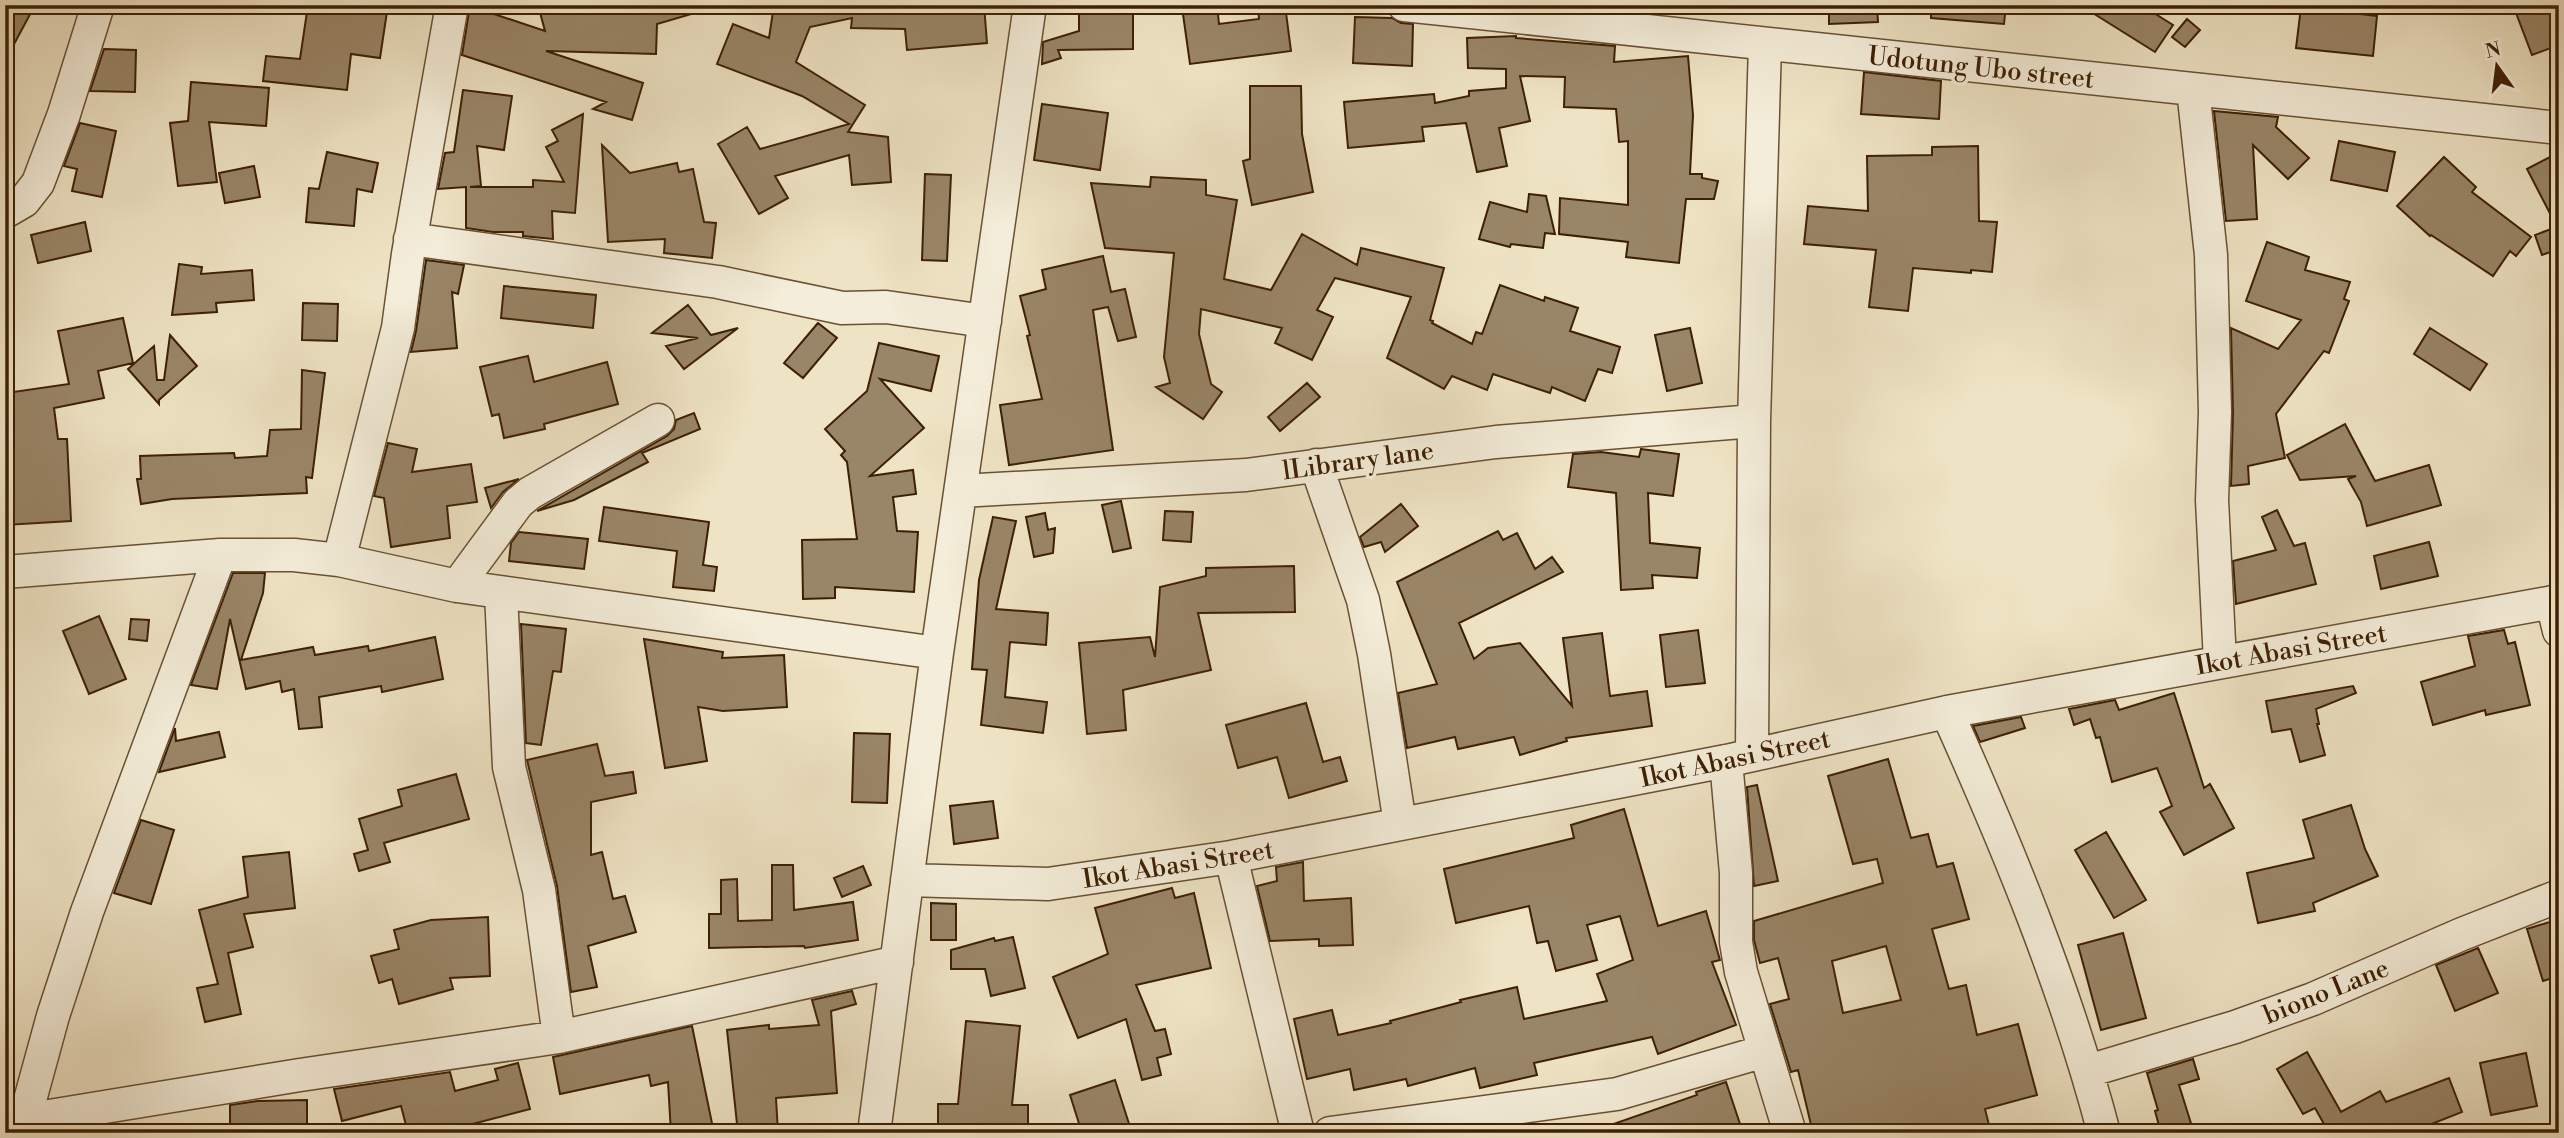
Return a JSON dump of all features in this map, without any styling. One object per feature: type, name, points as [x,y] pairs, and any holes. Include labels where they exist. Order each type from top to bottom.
[{"type":"street","points":[[5,212],[24,201],[38,183],[64,114],[98,5]]},
{"type":"street","points":[[339,559],[398,328],[410,239],[452,5]]},
{"type":"street","points":[[874,1133],[937,653],[1030,5]]},
{"type":"street","name":"Udotung Ubo street","points":[[1404,5],[2559,128]]},
{"type":"street","points":[[1765,44],[1754,421],[1735,873],[1736,942],[1741,972],[1790,1133]]},
{"type":"street","points":[[2193,89],[2211,268],[2215,412],[2212,500],[2220,662]]},
{"type":"street","points":[[410,239],[718,282],[842,308],[886,307],[985,321]]},
{"type":"street","points":[[457,586],[518,503],[530,493],[658,420]]},
{"type":"street","name":"lLibrary lane","points":[[961,491],[1246,475],[1496,442],[1754,421]]},
{"type":"street","points":[[1316,465],[1363,600],[1401,824]]},
{"type":"street","points":[[220,555],[87,912],[53,1016],[23,1126],[286,1077],[559,1037],[897,962]]},
{"type":"street","points":[[5,572],[220,555],[294,555],[339,559],[457,586],[501,593],[937,653]]},
{"type":"street","points":[[501,593],[509,767],[539,890],[559,1037]]},
{"type":"street","name":"Ikot Abasi Street","points":[[907,880],[1048,884],[1231,857],[1739,758],[1947,712],[2220,662],[2556,612]]},
{"type":"street","points":[[1947,712],[2003,836],[2088,1071],[2104,1133]]},
{"type":"street","points":[[1231,857],[1298,1133]]},
{"type":"street","name":"biono Lane","points":[[2088,1071],[2235,1027],[2314,999],[2462,934],[2559,896]]},
{"type":"street","points":[[1330,1133],[1617,1094],[1765,1051]]},
{"type":"building","points":[[5,5],[35,5],[5,61]]},
{"type":"building","points":[[308,5],[388,5],[380,58],[351,54],[347,90],[263,81],[266,56],[300,59]]},
{"type":"building","points":[[538,5],[705,5],[705,10],[657,24],[656,54],[546,51],[643,83],[632,120],[593,109],[606,102],[462,55],[470,6],[545,31]]},
{"type":"building","points":[[774,5],[984,5],[987,43],[907,50],[905,29],[851,28],[852,18],[810,27],[796,62],[865,105],[848,132],[888,137],[891,182],[852,185],[849,155],[775,176],[788,198],[759,214],[718,144],[747,127],[760,149],[849,124],[802,96],[717,64],[733,24],[769,38]]},
{"type":"building","points":[[1217,5],[1219,24],[1259,19],[1258,6],[1285,5],[1291,51],[1190,64],[1182,7]]},
{"type":"building","points":[[1829,5],[1877,5],[1878,22],[1829,24]]},
{"type":"building","points":[[1931,5],[2006,5],[2004,24],[1931,18]]},
{"type":"building","points":[[2080,5],[2141,5],[2173,25],[2155,52]]},
{"type":"building","points":[[2513,5],[2555,5],[2559,16],[2559,45],[2532,55]]},
{"type":"building","points":[[2301,7],[2377,16],[2373,56],[2296,48]]},
{"type":"building","points":[[1133,12],[1133,49],[1058,50],[1061,58],[1042,64],[1043,42],[1079,31],[1079,13]]},
{"type":"building","points":[[1355,17],[1392,18],[1401,23],[1413,24],[1412,66],[1353,63]]},
{"type":"building","points":[[2187,19],[2200,30],[2185,47],[2172,37]]},
{"type":"building","points":[[1516,36],[1615,46],[1614,62],[1688,56],[1693,115],[1690,174],[1702,174],[1702,178],[1718,181],[1714,199],[1686,199],[1679,263],[1626,257],[1628,242],[1559,234],[1560,198],[1628,205],[1628,141],[1619,142],[1616,109],[1564,107],[1565,77],[1520,76],[1530,121],[1499,128],[1507,166],[1477,172],[1466,123],[1422,127],[1424,141],[1348,148],[1344,102],[1434,94],[1435,103],[1469,96],[1469,91],[1506,88],[1506,69],[1468,68],[1467,38]]},
{"type":"building","points":[[104,49],[136,50],[135,92],[90,91]]},
{"type":"building","points":[[1864,72],[1941,81],[1939,119],[1861,114]]},
{"type":"building","points":[[191,82],[269,88],[266,126],[209,122],[217,182],[178,186],[170,123],[188,121]]},
{"type":"building","points":[[1250,86],[1301,86],[1302,134],[1313,192],[1252,205],[1243,161],[1250,159]]},
{"type":"building","points":[[463,90],[512,96],[504,150],[477,146],[481,186],[470,187],[533,187],[533,180],[564,182],[546,147],[558,141],[552,130],[583,114],[575,213],[552,211],[553,239],[523,236],[523,232],[493,232],[466,228],[466,187],[438,189],[445,153],[454,152]]},
{"type":"building","points":[[1042,104],[1108,113],[1100,170],[1034,160]]},
{"type":"building","points":[[2214,111],[2278,117],[2276,127],[2309,158],[2288,179],[2253,145],[2257,219],[2226,221]]},
{"type":"building","points":[[80,123],[116,131],[102,197],[72,191],[77,169],[64,166]]},
{"type":"building","points":[[2339,141],[2395,152],[2387,191],[2331,180]]},
{"type":"building","points":[[602,145],[630,173],[677,163],[679,172],[693,169],[704,222],[716,223],[712,258],[664,253],[665,239],[608,242]]},
{"type":"building","points":[[1978,146],[1979,221],[1997,222],[1992,272],[1913,268],[1908,311],[1869,307],[1876,250],[1804,244],[1808,206],[1868,211],[1867,156],[1932,155],[1932,147]]},
{"type":"building","points":[[327,152],[378,163],[372,192],[357,189],[354,226],[306,222],[309,188],[319,189]]},
{"type":"building","points":[[2552,156],[2559,168],[2559,249],[2542,255],[2535,235],[2557,227],[2527,169]]},
{"type":"building","points":[[2444,157],[2476,187],[2472,192],[2531,237],[2516,256],[2510,251],[2493,276],[2430,236],[2397,206]]},
{"type":"building","points":[[254,166],[260,197],[225,203],[219,173]]},
{"type":"building","points":[[925,174],[951,175],[947,261],[922,260]]},
{"type":"building","points":[[1151,177],[1206,180],[1206,195],[1237,200],[1224,279],[1271,290],[1302,234],[1357,265],[1361,248],[1444,268],[1430,320],[1432,323],[1472,344],[1476,332],[1482,334],[1500,285],[1544,301],[1545,297],[1578,308],[1570,331],[1620,347],[1612,373],[1598,369],[1585,401],[1552,387],[1550,393],[1493,374],[1487,390],[1452,376],[1444,389],[1387,358],[1411,297],[1335,278],[1317,310],[1333,317],[1312,360],[1275,343],[1282,328],[1201,309],[1199,334],[1211,384],[1222,392],[1203,419],[1156,387],[1170,383],[1164,357],[1174,253],[1105,248],[1091,183],[1150,187]]},
{"type":"building","points":[[1529,194],[1546,196],[1555,234],[1545,233],[1543,248],[1511,244],[1510,247],[1479,239],[1490,202],[1527,212]]},
{"type":"building","points":[[85,222],[91,251],[38,263],[31,235]]},
{"type":"building","points":[[2267,242],[2309,257],[2305,270],[2350,282],[2344,299],[2349,301],[2329,353],[2324,351],[2276,414],[2285,458],[2248,466],[2249,484],[2231,486],[2231,328],[2278,349],[2301,320],[2246,301]]},
{"type":"building","points":[[1103,256],[1111,292],[1125,289],[1136,337],[1118,341],[1108,307],[1093,310],[1113,450],[1009,465],[1000,405],[1042,399],[1020,296],[1046,289],[1042,270]]},
{"type":"building","points":[[426,260],[464,265],[458,294],[452,292],[457,348],[411,352]]},
{"type":"building","points":[[179,264],[202,267],[201,274],[252,270],[254,300],[216,303],[217,312],[172,315]]},
{"type":"building","points":[[504,286],[596,295],[593,328],[501,318]]},
{"type":"building","points":[[303,303],[338,304],[337,341],[302,340]]},
{"type":"building","points":[[688,305],[711,335],[738,328],[684,369],[666,346],[698,338],[652,333]]},
{"type":"building","points":[[123,318],[133,363],[98,371],[104,398],[54,408],[58,439],[67,439],[71,521],[5,525],[5,442],[12,442],[6,393],[69,384],[58,331]]},
{"type":"building","points":[[818,323],[837,338],[803,378],[784,363]]},
{"type":"building","points":[[1690,328],[1702,383],[1667,391],[1655,335]]},
{"type":"building","points":[[2430,328],[2487,364],[2470,390],[2414,354]]},
{"type":"building","points":[[170,335],[197,366],[159,400],[159,404],[128,369],[154,346],[157,380],[164,380]]},
{"type":"building","points":[[879,343],[939,356],[931,391],[880,379],[924,428],[870,476],[913,470],[916,494],[893,497],[897,531],[918,532],[914,592],[835,587],[835,598],[803,599],[802,540],[857,539],[847,462],[841,455],[845,451],[825,429],[867,391]]},
{"type":"building","points":[[528,356],[534,382],[607,362],[618,404],[544,424],[545,429],[504,438],[499,414],[492,416],[480,367]]},
{"type":"building","points":[[302,370],[325,373],[312,478],[306,477],[307,493],[172,499],[141,504],[137,479],[141,479],[140,456],[234,453],[235,458],[267,456],[270,430],[301,429]]},
{"type":"building","points":[[1307,383],[1320,397],[1280,431],[1268,417]]},
{"type":"building","points":[[694,413],[700,429],[642,453],[648,462],[574,500],[537,511],[667,436],[674,429],[676,420]]},
{"type":"building","points":[[2345,424],[2375,481],[2429,465],[2441,505],[2367,526],[2361,502],[2348,479],[2356,476],[2300,480],[2287,455]]},
{"type":"building","points":[[388,443],[417,449],[412,472],[471,464],[477,502],[447,506],[450,538],[391,547],[384,498],[374,496]]},
{"type":"building","points":[[1641,449],[1679,454],[1673,496],[1648,493],[1650,543],[1700,548],[1697,578],[1652,575],[1653,588],[1621,590],[1616,493],[1568,487],[1573,454],[1601,452],[1639,457]]},
{"type":"building","points":[[519,479],[503,492],[491,508],[485,488]]},
{"type":"building","points":[[1121,501],[1131,548],[1113,552],[1102,505]]},
{"type":"building","points":[[1401,504],[1418,526],[1385,552],[1381,542],[1364,547],[1360,537]]},
{"type":"building","points":[[604,507],[709,522],[703,565],[717,567],[714,591],[673,587],[677,551],[599,541]]},
{"type":"building","points":[[2277,510],[2294,546],[2305,543],[2316,584],[2236,604],[2233,561],[2276,550],[2262,517]]},
{"type":"building","points":[[1165,511],[1193,512],[1191,542],[1163,540]]},
{"type":"building","points":[[1045,513],[1048,530],[1055,528],[1053,553],[1034,557],[1026,517]]},
{"type":"building","points":[[993,517],[1016,521],[996,609],[1048,613],[1046,645],[1010,642],[1005,697],[1047,702],[1043,733],[981,725],[987,670],[972,669],[979,580]]},
{"type":"building","points":[[1498,531],[1503,540],[1517,533],[1535,569],[1552,557],[1563,572],[1459,623],[1474,659],[1488,648],[1520,643],[1572,706],[1563,638],[1602,633],[1610,696],[1647,691],[1652,726],[1566,738],[1567,741],[1520,755],[1514,737],[1458,749],[1455,737],[1407,748],[1398,693],[1437,684],[1397,582]]},
{"type":"building","points":[[519,532],[588,539],[584,569],[509,561],[511,543]]},
{"type":"building","points":[[2429,542],[2438,576],[2381,589],[2374,556]]},
{"type":"building","points":[[1294,566],[1295,612],[1198,613],[1211,670],[1123,690],[1126,730],[1087,734],[1079,643],[1150,637],[1155,657],[1160,587],[1206,576],[1206,568]]},
{"type":"building","points":[[233,573],[265,573],[263,593],[241,660],[313,647],[315,655],[368,646],[369,651],[435,637],[443,679],[382,692],[381,686],[319,697],[322,727],[299,729],[294,689],[282,692],[280,681],[246,689],[230,619],[217,689],[191,685]]},
{"type":"building","points":[[99,616],[126,679],[89,694],[63,631]]},
{"type":"building","points":[[131,619],[149,620],[147,641],[129,639]]},
{"type":"building","points":[[521,624],[566,629],[561,672],[553,671],[541,745],[526,743]]},
{"type":"building","points":[[1698,630],[1705,683],[1666,687],[1660,635]]},
{"type":"building","points":[[2504,630],[2508,644],[2515,642],[2530,705],[2486,715],[2485,710],[2433,725],[2421,682],[2475,666],[2468,636]]},
{"type":"building","points":[[644,639],[723,652],[722,658],[784,655],[787,707],[723,711],[698,707],[707,761],[665,768]]},
{"type":"building","points":[[2353,686],[2356,693],[2316,709],[2325,755],[2300,762],[2291,729],[2272,732],[2266,701]]},
{"type":"building","points":[[2174,693],[2204,788],[2210,784],[2234,828],[2184,855],[2160,812],[2172,806],[2157,768],[2112,782],[2100,737],[2096,738],[2090,719],[2074,725],[2069,709],[2115,700],[2119,710]]},
{"type":"building","points":[[1306,703],[1323,762],[1340,757],[1347,781],[1289,798],[1277,757],[1238,768],[1226,725]]},
{"type":"building","points":[[2021,717],[2025,728],[1980,742],[1973,726]]},
{"type":"building","points":[[175,728],[176,741],[219,732],[225,757],[159,772]]},
{"type":"building","points":[[854,733],[890,734],[887,803],[852,802]]},
{"type":"building","points":[[597,744],[605,776],[633,772],[636,793],[591,802],[591,855],[602,852],[613,899],[625,896],[636,932],[588,946],[597,987],[571,992],[557,886],[527,760]]},
{"type":"building","points":[[1888,759],[1911,838],[1928,834],[1937,867],[1953,863],[1969,919],[1932,929],[1949,989],[1966,985],[1977,1035],[2018,1024],[2037,1095],[1985,1109],[1989,1125],[1961,1133],[1813,1133],[1798,1070],[1791,1072],[1770,1004],[1789,999],[1778,958],[1760,963],[1754,940],[1754,921],[1883,883],[1877,859],[1853,864],[1828,776]],"holes":[[[1886,946],[1901,1000],[1843,1013],[1832,961]]]},
{"type":"building","points":[[456,774],[469,819],[384,843],[390,862],[359,871],[354,854],[368,850],[359,819],[402,806],[398,790]]},
{"type":"building","points":[[1757,785],[1778,881],[1754,886],[1747,787]]},
{"type":"building","points":[[993,801],[998,838],[954,844],[950,806]]},
{"type":"building","points":[[2351,805],[2365,849],[2378,876],[2313,903],[2315,911],[2258,923],[2247,873],[2314,858],[2303,820]]},
{"type":"building","points":[[1624,809],[1658,926],[1706,911],[1720,960],[1712,962],[1736,1025],[1658,1054],[1652,1037],[1534,1063],[1537,1075],[1480,1088],[1475,1068],[1408,1086],[1406,1079],[1354,1090],[1350,1069],[1307,1079],[1294,1019],[1332,1010],[1338,1035],[1391,1023],[1390,1021],[1461,1002],[1460,1000],[1517,987],[1524,1019],[1607,1001],[1597,974],[1633,960],[1620,916],[1587,925],[1597,960],[1556,971],[1548,941],[1537,943],[1529,906],[1456,923],[1444,869],[1574,838],[1571,825]]},
{"type":"building","points":[[141,820],[174,830],[151,904],[114,893]]},
{"type":"building","points":[[2106,832],[2146,900],[2114,918],[2075,850]]},
{"type":"building","points":[[289,852],[295,908],[244,914],[253,947],[228,953],[241,1014],[205,1022],[197,988],[218,984],[199,910],[248,897],[243,857]]},
{"type":"building","points":[[1303,862],[1304,901],[1351,898],[1353,945],[1319,946],[1319,939],[1270,941],[1257,886],[1277,881],[1276,867]]},
{"type":"building","points":[[772,865],[793,865],[794,910],[853,902],[858,940],[805,948],[709,948],[709,914],[721,914],[721,880],[737,879],[738,921],[772,920]]},
{"type":"building","points":[[863,866],[871,885],[842,897],[834,878]]},
{"type":"building","points":[[1172,888],[1175,898],[1194,893],[1211,968],[1136,985],[1155,1031],[1165,1029],[1171,1054],[1157,1058],[1161,1075],[1142,1080],[1126,1019],[1078,1038],[1053,977],[1108,954],[1095,908]]},
{"type":"building","points":[[931,903],[956,904],[956,940],[931,940]]},
{"type":"building","points":[[488,917],[490,976],[450,978],[453,989],[399,1004],[392,979],[379,983],[371,956],[399,949],[394,930],[431,920]]},
{"type":"building","points":[[2559,919],[2559,976],[2543,981],[2527,929]]},
{"type":"building","points":[[2123,933],[2146,1018],[2101,1030],[2078,945]]},
{"type":"building","points":[[1013,937],[1025,988],[991,996],[985,969],[951,969],[951,950],[994,938],[995,941]]},
{"type":"building","points":[[2478,948],[2498,993],[2455,1011],[2436,965]]},
{"type":"building","points":[[852,991],[856,1004],[831,1011],[837,1093],[776,1098],[778,1133],[738,1133],[727,1030],[769,1025],[769,1029],[819,1025],[812,1000]]},
{"type":"building","points":[[966,1021],[1020,1026],[1012,1105],[1028,1105],[1028,1133],[938,1133],[938,1104],[958,1104]]},
{"type":"building","points":[[692,1026],[714,1133],[671,1133],[668,1082],[651,1086],[649,1075],[560,1094],[553,1057]]},
{"type":"building","points":[[2307,1052],[2341,1112],[2380,1091],[2386,1102],[2449,1078],[2462,1112],[2409,1133],[2329,1133],[2315,1108],[2303,1114],[2277,1069]]},
{"type":"building","points":[[2526,1053],[2537,1106],[2491,1115],[2480,1063]]},
{"type":"building","points":[[2193,1059],[2199,1079],[2179,1085],[2194,1133],[2161,1133],[2155,1111],[2158,1110],[2147,1073]]},
{"type":"building","points":[[518,1063],[530,1109],[438,1133],[408,1133],[401,1106],[342,1121],[334,1089],[450,1072],[455,1091],[498,1080],[495,1069]]},
{"type":"building","points":[[1115,1080],[1132,1133],[1082,1133],[1070,1095]]},
{"type":"building","points":[[1726,1082],[1743,1133],[1597,1133],[1596,1130],[1697,1095],[1696,1092]]},
{"type":"building","points":[[307,1100],[307,1125],[230,1126],[230,1105],[258,1101]]}]
